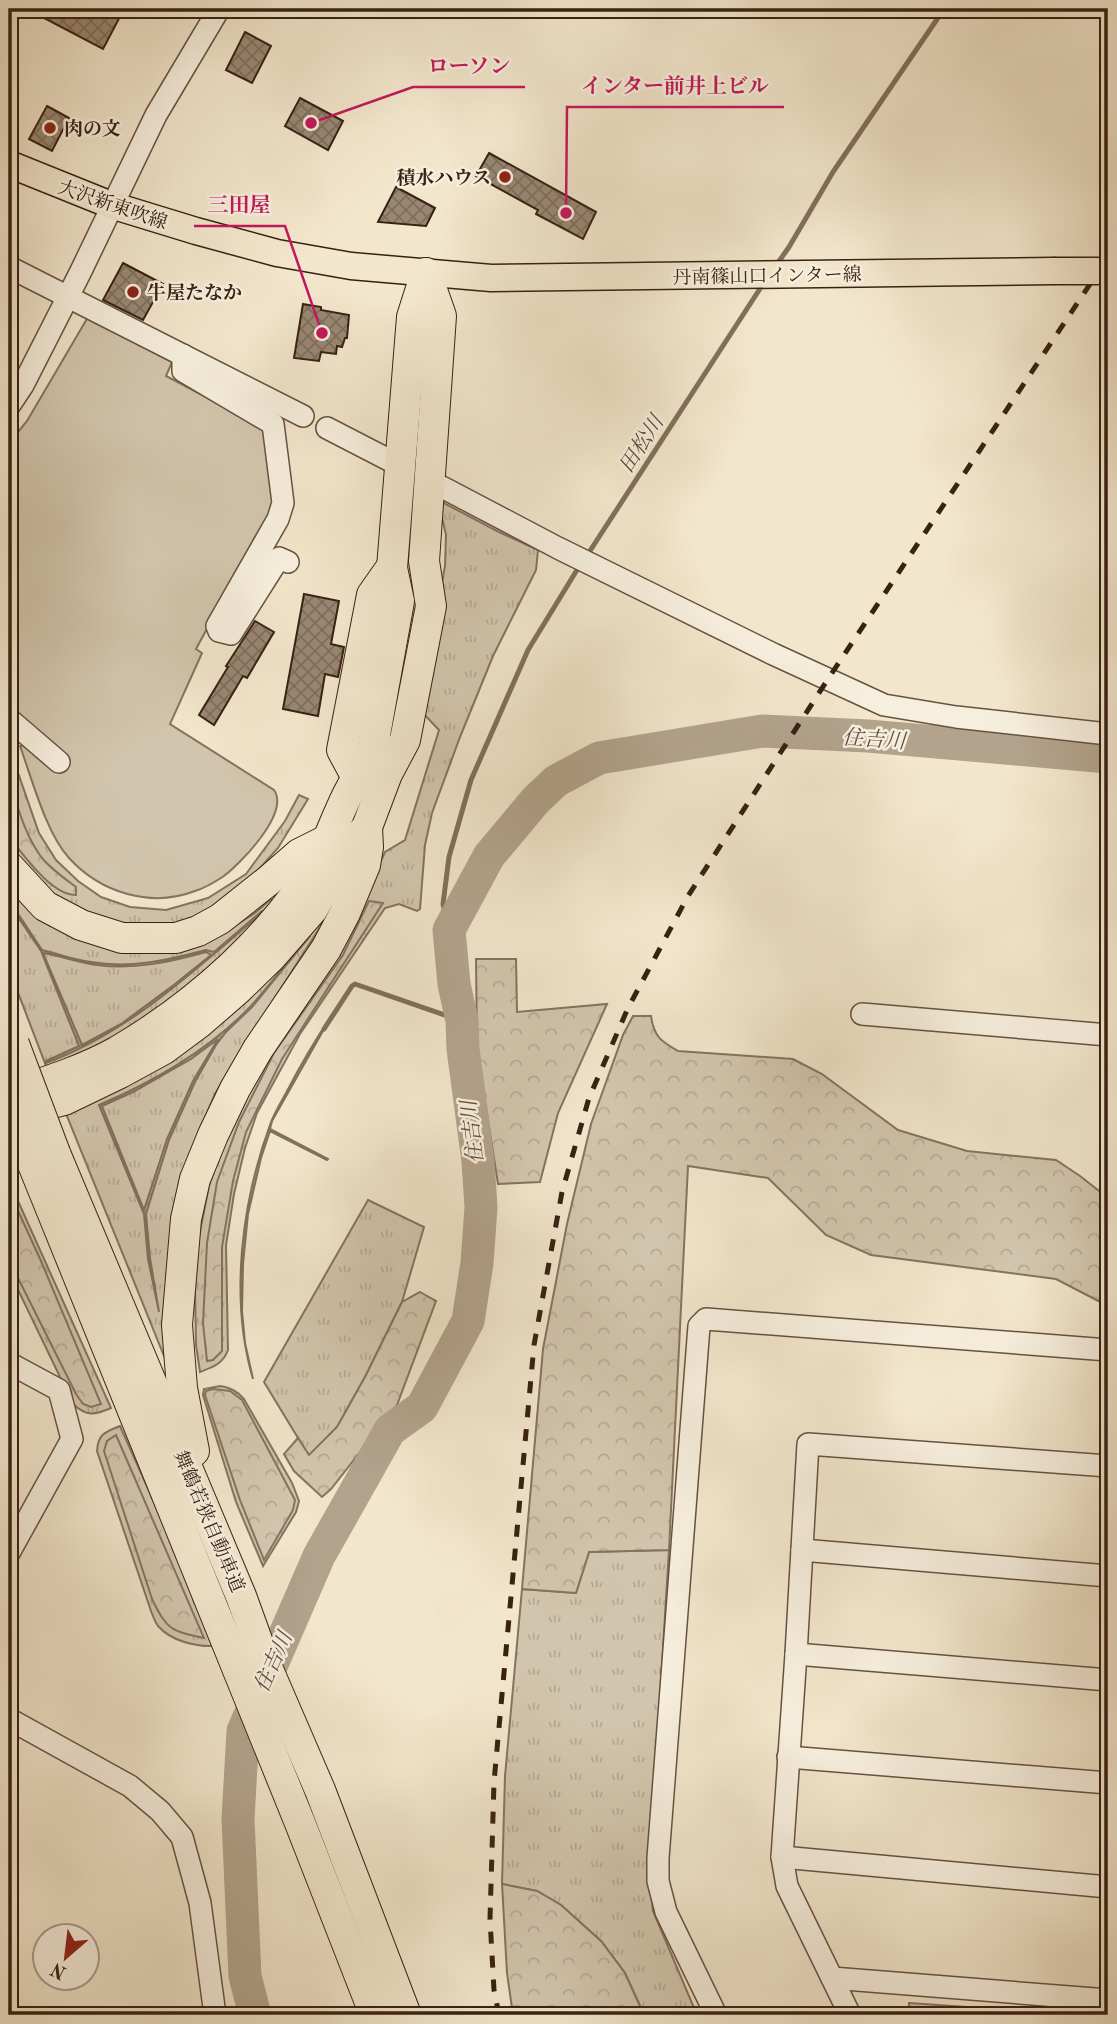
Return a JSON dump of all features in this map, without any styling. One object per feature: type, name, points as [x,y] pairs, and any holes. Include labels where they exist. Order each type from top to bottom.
[{"type":"highway","points":[[9,1115],[64,1100],[120,1073],[164,1049],[199,1023],[272,956],[312,910],[347,852],[367,827],[387,774],[405,740],[431,606],[424,561],[441,316],[426,273]]},
{"type":"highway","points":[[9,1094],[62,1077],[117,1052],[170,1017],[234,964],[274,922],[322,855],[356,776],[356,755],[391,568],[412,317],[426,273]]},
{"type":"highway","points":[[204,1507],[182,1388],[177,1325],[186,1219],[195,1179],[235,1089],[258,1049],[326,949],[345,913],[365,865],[367,827]]},
{"type":"highway","points":[[9,867],[44,906],[81,925],[122,938],[176,938],[198,931],[220,919],[299,854],[327,840]]},
{"type":"highway","name":"舞鶴若狭自動車道","points":[[12,1036],[27,1157],[204,1507],[242,1596],[266,1665],[320,1790],[406,2015]]},
{"type":"highway","name":"舞鶴若狭自動車道","points":[[9,1102],[27,1157],[160,1477],[375,2015]]},
{"type":"main road","name":"大沢新東吹線","points":[[9,164],[111,205],[196,232],[277,253],[426,273]]},
{"type":"main road","name":"丹南篠山口インター線","points":[[426,273],[491,278],[1108,271]]},
{"type":"street","points":[[9,406],[23,385],[68,297],[156,115],[219,9]]},
{"type":"street","points":[[9,267],[303,416]]},
{"type":"street","points":[[183,355],[183,371],[273,424],[283,503],[278,519],[217,625],[219,631],[231,634],[279,558],[288,562]]},
{"type":"street","points":[[327,428],[389,460]]},
{"type":"street","points":[[442,487],[558,548],[773,654],[884,705],[1108,734]]},
{"type":"street","points":[[9,719],[59,762]]},
{"type":"street","points":[[862,1014],[1108,1035]]},
{"type":"street","points":[[716,2015],[666,1912],[658,1881],[699,1326],[706,1320],[1108,1350]]},
{"type":"street","points":[[9,1363],[59,1390],[72,1439],[9,1553]]},
{"type":"street","points":[[850,2015],[787,1886],[782,1857],[808,1444],[1108,1466]]},
{"type":"street","points":[[802,1550],[1108,1576]]},
{"type":"street","points":[[796,1654],[1108,1679]]},
{"type":"street","points":[[9,1719],[130,1786],[160,1811],[182,1837],[200,1903],[215,2015]]},
{"type":"street","points":[[788,1757],[1108,1783]]},
{"type":"street","points":[[782,1857],[1108,1887]]},
{"type":"street","points":[[832,1978],[1108,2000]]},
{"type":"green space","points":[[88,317],[172,362],[166,376],[263,427],[276,505],[196,649],[202,653],[170,724],[274,790],[277,800],[275,811],[261,837],[232,870],[206,887],[178,896],[161,898],[128,894],[96,880],[69,858],[53,835],[40,805],[20,746],[25,745],[9,699],[9,443],[27,421]]},
{"type":"green space","points":[[438,500],[538,550],[536,570],[493,656],[432,813],[425,845],[420,909],[417,911],[399,904],[385,908],[300,1034],[257,1113],[234,1194],[226,1245],[228,1350],[220,1362],[200,1372],[196,1345],[195,1289],[198,1242],[209,1186],[231,1123],[385,852],[405,840],[439,730],[419,709],[445,566],[446,535]]},
{"type":"green space","points":[[9,747],[39,833],[56,860],[78,881],[101,897],[130,907],[166,910],[208,898],[246,874],[285,821],[299,795],[308,799],[278,848],[239,891],[200,917],[169,927],[120,926],[66,904],[39,883],[9,848]]},
{"type":"green space","points":[[9,781],[22,821],[36,849],[49,866],[76,887],[76,895],[57,888],[48,881],[9,837]]},
{"type":"green space","points":[[9,885],[45,917],[222,934],[271,899],[275,903],[245,939],[138,1025],[48,1071],[9,969]]},
{"type":"green space","points":[[369,901],[383,903],[282,1059],[246,1132],[233,1181],[222,1247],[222,1351],[213,1360],[207,1361],[203,1323],[207,1243],[217,1182],[239,1122],[274,1053],[343,955]]},
{"type":"green space","points":[[323,912],[328,915],[215,1094],[196,1139],[166,1361],[65,1111]]},
{"type":"green space","points":[[476,959],[516,959],[517,1012],[607,1004],[558,1113],[540,1182],[498,1184],[477,1050]]},
{"type":"green space","points":[[633,1016],[651,1016],[659,1038],[678,1051],[793,1059],[822,1074],[898,1130],[967,1151],[1056,1160],[1108,1195],[1108,1306],[1056,1279],[871,1255],[826,1235],[768,1178],[688,1166],[669,1550],[589,1552],[576,1593],[522,1589],[543,1349],[567,1224],[591,1124],[623,1035]]},
{"type":"green space","points":[[9,1181],[111,1408],[91,1414],[73,1404],[9,1271]]},
{"type":"green space","points":[[9,1191],[101,1404],[91,1407],[83,1404],[76,1394],[9,1260]]},
{"type":"green space","points":[[368,1200],[424,1227],[402,1302],[365,1377],[337,1427],[309,1456],[264,1382]]},
{"type":"green space","points":[[420,1292],[436,1301],[397,1405],[322,1497],[294,1471],[284,1454],[298,1438],[309,1455],[337,1427],[402,1302]]},
{"type":"green space","points":[[220,1386],[233,1390],[244,1399],[292,1483],[299,1501],[296,1512],[263,1566],[236,1502],[203,1395],[204,1389]]},
{"type":"green space","points":[[206,1391],[230,1391],[242,1400],[295,1500],[293,1510],[264,1560],[240,1500],[205,1395]]},
{"type":"green space","points":[[120,1426],[199,1603],[215,1646],[192,1644],[177,1639],[163,1631],[154,1619],[97,1451],[103,1434]]},
{"type":"green space","points":[[116,1435],[204,1638],[171,1627],[152,1599],[104,1451],[107,1441]]},
{"type":"green space","points":[[669,1550],[649,1877],[653,1911],[697,2015],[644,2015],[625,1973],[601,1941],[561,1905],[537,1891],[502,1884],[505,1776],[522,1589],[576,1593],[589,1552]]},
{"type":"green space","points":[[502,1884],[537,1891],[561,1905],[601,1941],[625,1973],[644,2015],[513,2015],[507,1973]]},
{"type":"green space","points":[[909,2003],[1081,2015],[909,2015]]},
{"type":"shaded area","points":[[9,900],[42,950],[106,964],[135,964],[206,950],[214,952],[263,912],[187,977],[134,1017],[77,1050],[46,1063],[79,1046],[41,951],[9,904]],"holes":[[[206,952],[211,955],[121,1024],[82,1045],[43,953],[111,966],[138,966]]]},
{"type":"shaded area","points":[[309,935],[252,1007],[216,1045],[195,1082],[169,1140],[146,1214],[159,1312],[148,1259],[144,1214],[99,1105],[161,1075],[217,1037],[251,1006]],"holes":[[[218,1039],[193,1081],[167,1139],[144,1210],[102,1106],[191,1059]]]},
{"type":"shaded area","points":[[332,1015],[270,1129],[328,1159],[270,1131],[248,1214],[243,1264],[242,1311],[245,1341],[242,1316],[241,1283],[242,1249],[246,1216],[261,1152],[276,1111]]},
{"type":"building","points":[[27,9],[124,9],[103,49]]},
{"type":"building","points":[[245,32],[271,46],[252,83],[226,70]]},
{"type":"building","points":[[300,98],[343,121],[328,150],[285,126]]},
{"type":"building","points":[[47,106],[69,118],[52,151],[29,139]]},
{"type":"building","points":[[489,153],[596,212],[583,239],[536,214],[538,210],[476,176]]},
{"type":"building","points":[[396,187],[435,208],[426,226],[378,222]]},
{"type":"building","name":"牛屋たなか","points":[[123,263],[163,284],[143,320],[103,300]]},
{"type":"building","points":[[303,304],[349,315],[347,338],[342,347],[337,346],[336,354],[321,352],[319,361],[294,358]]},
{"type":"building","points":[[304,594],[339,601],[331,644],[344,647],[338,677],[325,674],[318,716],[283,709]]},
{"type":"building","points":[[255,621],[274,632],[247,678],[243,676],[214,725],[199,715]]},
{"type":"waterway","name":"田松川","points":[[775,267],[833,172],[944,9]]},
{"type":"waterway","name":"田松川","points":[[586,557],[763,284]]},
{"type":"waterway","name":"田松川","points":[[449,930],[443,904],[449,857],[471,780],[528,650],[580,565]]},
{"type":"waterway","name":"住吉川","points":[[255,2015],[245,1976],[238,1819],[243,1731],[319,1556],[390,1430],[422,1407],[468,1321],[477,1263],[481,1207],[462,1021],[454,984],[449,930],[489,856],[535,801],[556,781],[599,758],[762,731],[868,736],[1108,757]]},
{"type":"waterway","points":[[324,1029],[355,984],[462,1021]]},
{"type":"railway","points":[[499,2015],[494,1990],[490,1919],[494,1782],[534,1345],[562,1192],[589,1098],[628,1008],[688,896],[828,679],[1108,257]]},
{"type":"place","name":"ローソン","points":[[311,123]]},
{"type":"place","name":"肉の文","points":[[50,128]]},
{"type":"place","name":"積水ハウス","points":[[505,177]]},
{"type":"place","name":"インター前井上ビル","points":[[566,213]]},
{"type":"place","name":"牛屋たなか","points":[[133,292]]},
{"type":"place","name":"三田屋","points":[[322,333]]}]
